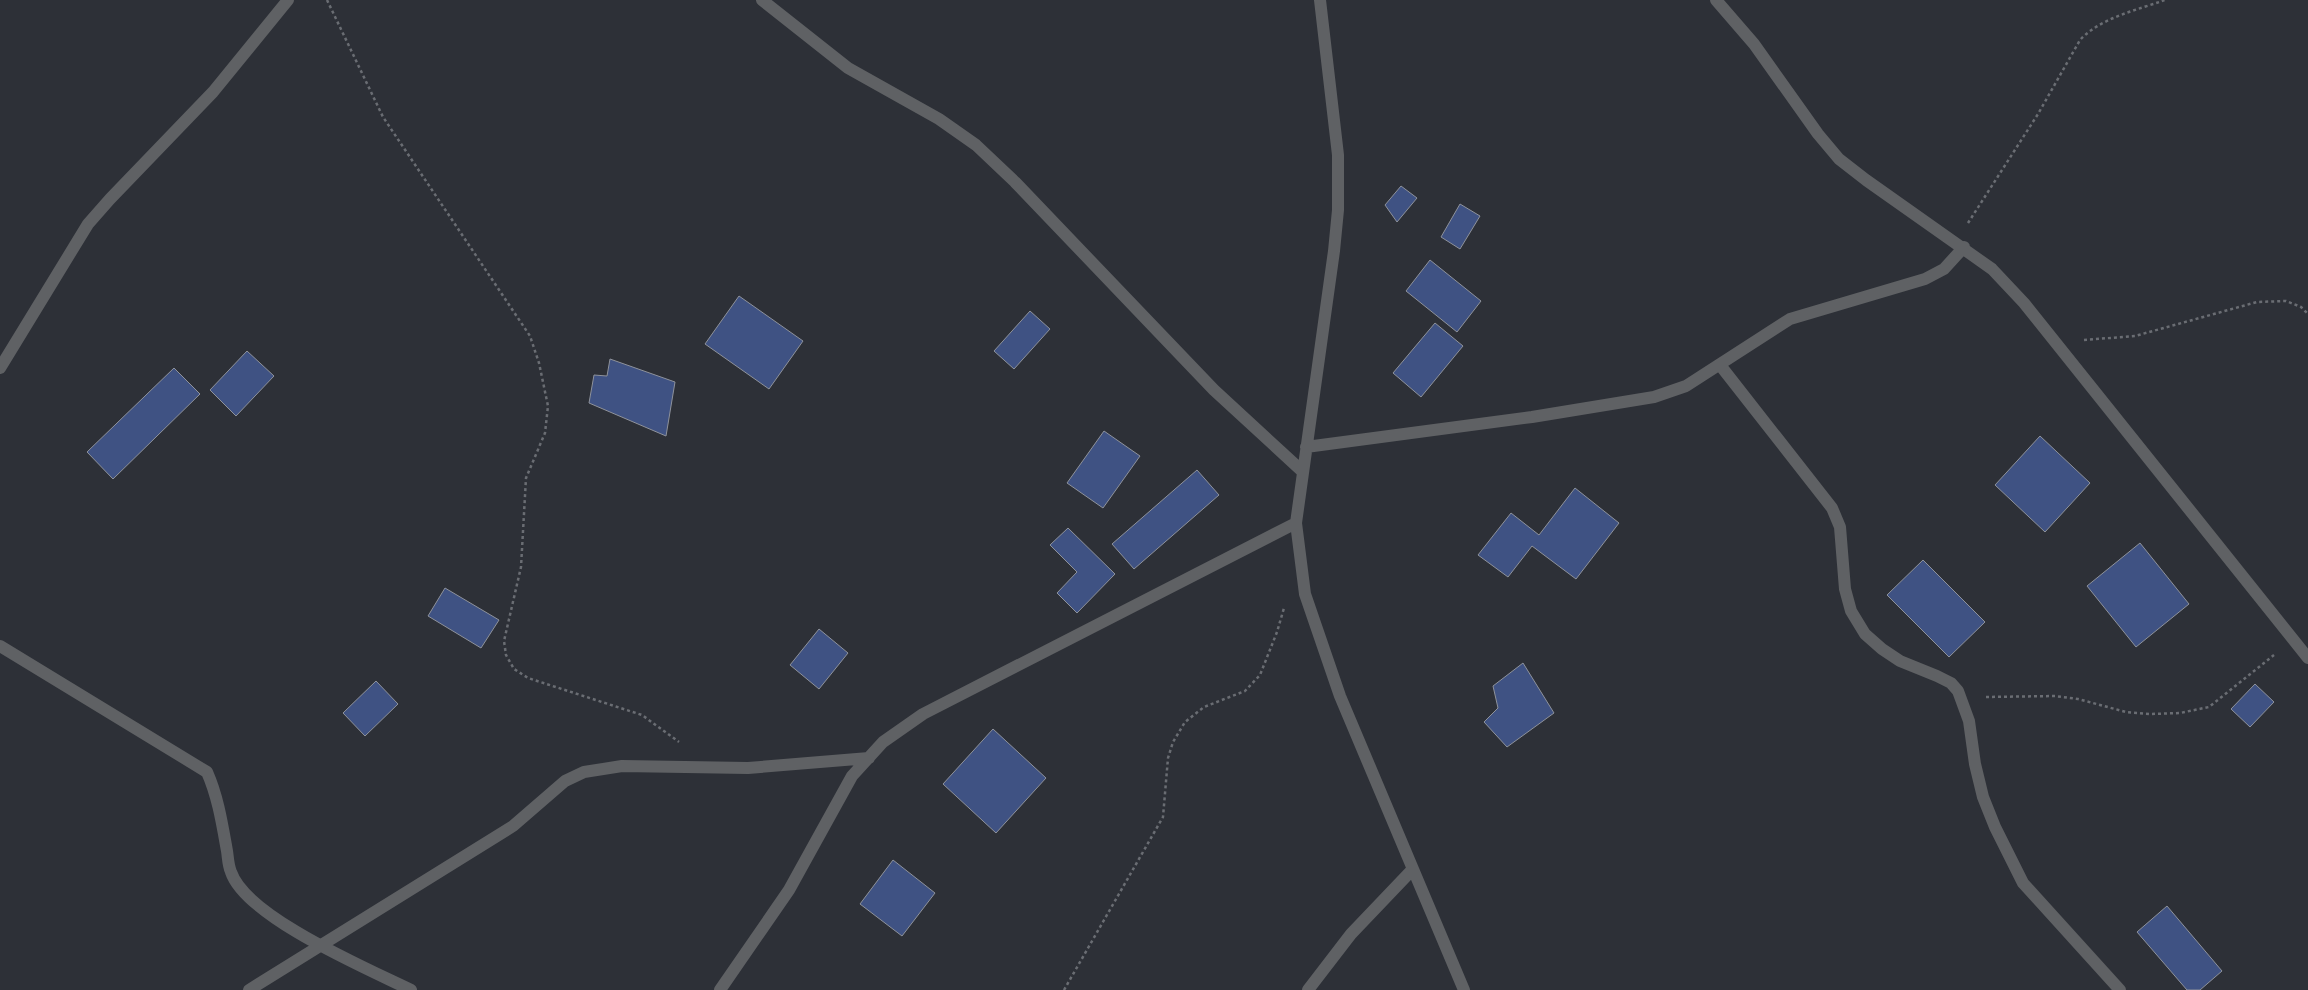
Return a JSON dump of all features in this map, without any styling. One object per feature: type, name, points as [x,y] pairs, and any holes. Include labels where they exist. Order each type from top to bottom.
[{"type":"street","points":[[0,368],[88,224],[110,199],[213,92],[288,0]]},
{"type":"street","points":[[762,0],[848,68],[939,119],[976,145],[1015,182],[1214,390],[1302,471]]},
{"type":"street","points":[[1320,0],[1338,155],[1338,210],[1334,251],[1302,471],[1296,523],[1305,594],[1340,696],[1464,990]]},
{"type":"street","points":[[1716,0],[1754,44],[1818,134],[1839,159],[1866,180],[1960,244],[1992,269],[2024,303],[2308,658]]},
{"type":"street","points":[[1306,447],[1532,418],[1654,397],[1686,386],[1790,319],[1925,279],[1944,269],[1960,244]]},
{"type":"street","points":[[1720,365],[1832,508],[1840,527],[1845,589],[1851,611],[1865,634],[1882,649],[1900,661],[1938,676],[1951,684],[1962,698],[1969,721],[1975,764],[1983,797],[1995,826],[2023,883],[2120,990]]},
{"type":"street","points":[[720,990],[789,890],[852,776],[883,742],[923,714],[1296,523]]},
{"type":"street","points":[[0,646],[206,772],[216,791],[231,872],[240,886],[258,906],[320,945],[411,990]]},
{"type":"street","points":[[249,990],[513,826],[565,781],[584,772],[622,766],[748,768],[869,758]]},
{"type":"street","points":[[1308,990],[1351,934],[1412,869]]},
{"type":"path","points":[[327,0],[383,117],[530,336],[539,363],[548,406],[544,433],[526,478],[521,567],[504,641],[506,655],[514,669],[528,678],[642,715],[681,743]]},
{"type":"path","points":[[1960,244],[2038,114],[2080,40],[2088,31],[2107,22],[2165,0]]},
{"type":"path","points":[[2054,340],[2136,336],[2257,302],[2286,301],[2301,307],[2308,314]]},
{"type":"path","points":[[1064,990],[1164,817],[1168,758],[1173,742],[1186,722],[1204,707],[1245,691],[1260,675],[1277,632],[1285,603]]},
{"type":"path","points":[[1962,698],[2055,696],[2078,699],[2126,712],[2150,714],[2180,713],[2209,707],[2244,681],[2293,639]]},
{"type":"building","points":[[1401,186],[1417,198],[1397,222],[1385,205]]},
{"type":"building","points":[[1460,204],[1480,216],[1460,249],[1441,237]]},
{"type":"building","points":[[1430,260],[1481,301],[1457,332],[1406,291]]},
{"type":"building","points":[[739,296],[803,341],[769,389],[705,344]]},
{"type":"building","points":[[1030,311],[1050,329],[1014,369],[994,351]]},
{"type":"building","points":[[1435,323],[1463,346],[1421,397],[1393,373]]},
{"type":"building","points":[[247,351],[274,376],[236,416],[210,390]]},
{"type":"building","points":[[610,359],[675,382],[666,436],[589,403],[594,375],[607,376]]},
{"type":"building","points":[[174,368],[200,394],[113,479],[87,452]]},
{"type":"building","points":[[1104,431],[1140,456],[1103,508],[1067,483]]},
{"type":"building","points":[[2040,436],[2090,483],[2045,532],[1995,485]]},
{"type":"building","points":[[1197,470],[1219,495],[1134,569],[1112,544]]},
{"type":"building","points":[[1575,488],[1619,523],[1576,579],[1532,546],[1508,577],[1478,555],[1511,513],[1539,535]]},
{"type":"building","points":[[1068,528],[1115,574],[1077,613],[1057,593],[1077,572],[1050,545]]},
{"type":"building","points":[[2140,543],[2189,604],[2136,647],[2087,586]]},
{"type":"building","points":[[1923,560],[1985,622],[1949,657],[1887,595]]},
{"type":"building","points":[[445,588],[499,620],[481,648],[428,616]]},
{"type":"building","points":[[819,629],[848,653],[819,689],[790,665]]},
{"type":"building","points":[[1523,663],[1554,713],[1507,747],[1484,722],[1498,708],[1493,686]]},
{"type":"building","points":[[376,681],[398,704],[365,736],[343,713]]},
{"type":"building","points":[[2255,684],[2274,702],[2250,727],[2231,709]]},
{"type":"building","points":[[993,729],[1046,778],[996,833],[943,784]]},
{"type":"building","points":[[893,860],[935,893],[902,936],[860,904]]},
{"type":"building","points":[[2167,906],[2222,971],[2200,990],[2187,990],[2137,932]]}]
